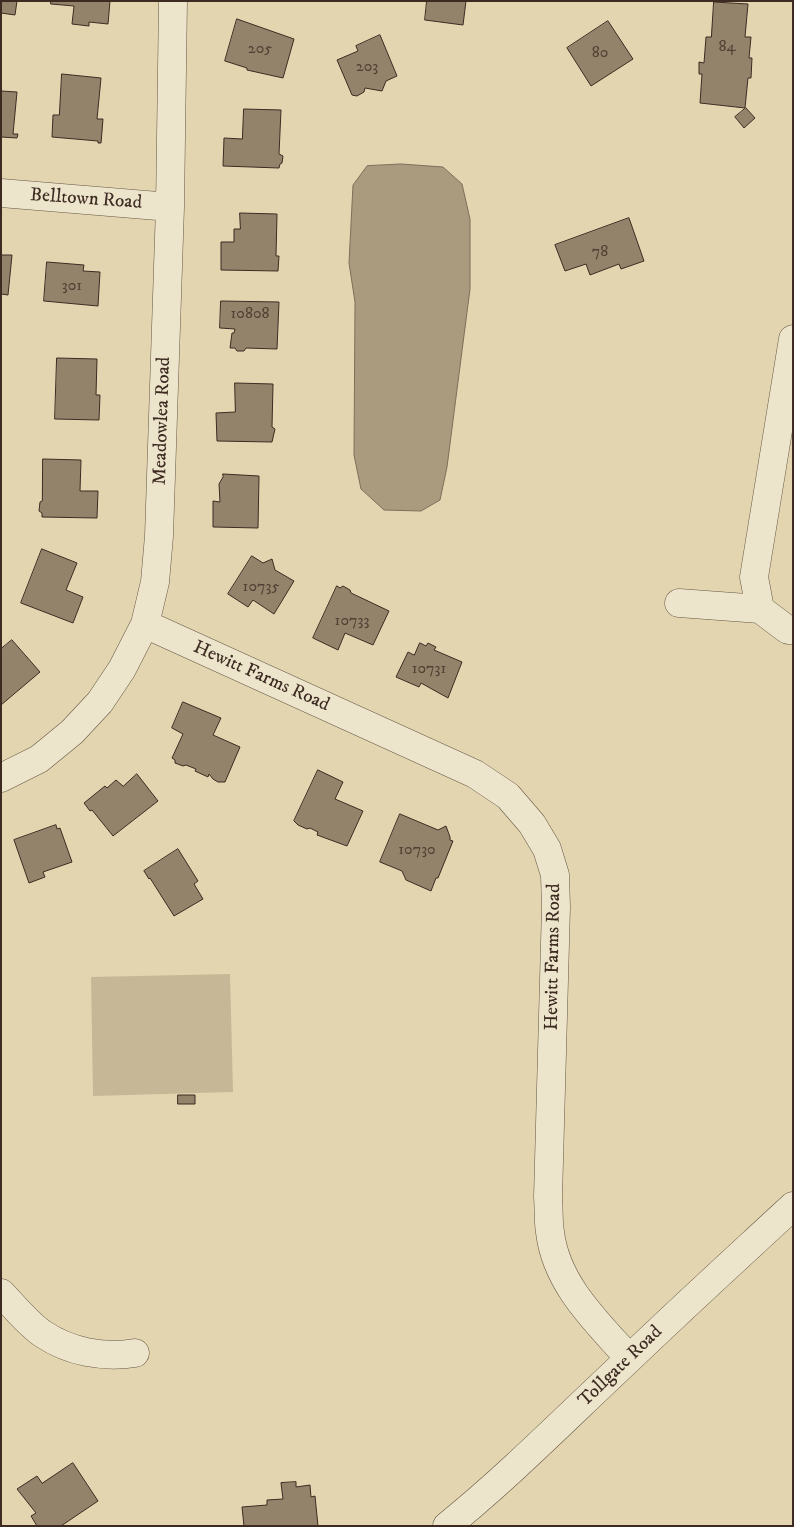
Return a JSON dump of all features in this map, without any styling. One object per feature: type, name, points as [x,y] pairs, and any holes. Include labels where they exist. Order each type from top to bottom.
[{"type":"street","name":"Meadowlea Road","points":[[1,778],[39,759],[72,732],[100,702],[122,670],[146,624],[156,582],[170,206],[173,1]]},
{"type":"street","name":"Belltown Road","points":[[1,194],[170,206]]},
{"type":"street","points":[[760,609],[754,577],[793,339]]},
{"type":"street","points":[[679,603],[760,609],[788,630],[793,630]]},
{"type":"street","name":"Hewitt Farms Road","points":[[146,624],[475,774],[508,796],[532,824],[547,848],[555,874],[556,907],[548,1197],[550,1232],[556,1257],[566,1282],[583,1307],[629,1358]]},
{"type":"street","name":"Tollgate Road","points":[[447,1526],[541,1443],[629,1358],[793,1206]]},
{"type":"street","points":[[1,1293],[42,1333],[66,1347],[96,1354],[119,1356],[135,1353]]},
{"type":"shaded area","points":[[401,164],[443,167],[462,184],[470,219],[470,289],[447,467],[440,500],[421,511],[384,510],[361,489],[354,455],[355,302],[349,263],[353,185],[367,166]]},
{"type":"shaded area","points":[[230,974],[233,1092],[93,1096],[91,977]]},
{"type":"building","points":[[1,1],[17,1],[15,15],[1,13]]},
{"type":"building","points":[[51,1],[110,1],[108,24],[89,22],[89,26],[72,24],[74,6],[51,4]]},
{"type":"building","points":[[427,1],[466,1],[463,25],[425,20]]},
{"type":"building","points":[[714,2],[748,4],[745,37],[751,37],[749,58],[752,58],[751,78],[748,78],[745,108],[700,103],[702,74],[699,74],[699,62],[704,63],[706,37],[711,37]]},
{"type":"building","points":[[237,19],[294,39],[283,78],[247,70],[247,68],[225,61]]},
{"type":"building","points":[[608,21],[633,59],[591,86],[567,48]]},
{"type":"building","points":[[380,35],[397,76],[386,81],[382,91],[365,88],[364,92],[357,96],[352,95],[337,60],[358,51],[356,46]]},
{"type":"building","points":[[62,74],[101,78],[97,119],[103,119],[101,143],[98,143],[98,141],[52,137],[53,115],[59,115]]},
{"type":"building","points":[[1,91],[17,92],[13,134],[18,134],[17,138],[1,137]]},
{"type":"building","points":[[746,108],[755,118],[744,128],[735,117]]},
{"type":"building","points":[[244,109],[281,110],[279,154],[283,156],[279,168],[223,166],[224,138],[242,139]]},
{"type":"building","points":[[240,213],[277,214],[276,256],[279,256],[278,271],[221,270],[221,242],[234,242],[234,229],[240,229]]},
{"type":"building","points":[[629,218],[644,261],[621,269],[619,264],[590,275],[586,264],[565,271],[555,245]]},
{"type":"building","points":[[1,255],[12,255],[8,295],[1,294]]},
{"type":"building","points":[[47,262],[84,265],[83,271],[100,272],[98,306],[44,301]]},
{"type":"building","points":[[221,301],[279,302],[277,349],[246,348],[244,351],[237,351],[235,348],[230,348],[232,333],[234,333],[235,329],[220,328]]},
{"type":"building","points":[[57,358],[97,359],[96,395],[100,395],[99,420],[55,419]]},
{"type":"building","points":[[235,383],[273,384],[272,427],[275,429],[272,442],[217,441],[216,413],[235,412]]},
{"type":"building","points":[[43,459],[81,460],[80,491],[98,491],[97,518],[42,517],[42,513],[39,511],[40,502],[42,501]]},
{"type":"building","points":[[223,474],[259,476],[258,528],[213,527],[213,501],[220,502],[219,484]]},
{"type":"building","points":[[42,549],[77,563],[66,590],[83,597],[73,623],[21,603]]},
{"type":"building","points":[[252,556],[263,563],[272,559],[275,570],[294,581],[274,614],[253,600],[248,607],[228,594]]},
{"type":"building","points":[[337,586],[340,588],[343,586],[350,590],[351,593],[389,611],[373,645],[345,633],[338,650],[313,638]]},
{"type":"building","points":[[12,640],[40,672],[1,705],[1,649]]},
{"type":"building","points":[[420,643],[426,646],[428,643],[436,647],[434,650],[462,662],[448,698],[421,683],[419,687],[396,677],[408,652],[414,655]]},
{"type":"building","points":[[183,702],[221,718],[213,735],[240,747],[225,782],[218,782],[209,774],[208,777],[195,771],[196,769],[175,763],[175,760],[172,758],[183,734],[172,728]]},
{"type":"building","points":[[318,770],[343,782],[335,799],[363,811],[347,846],[317,835],[318,832],[298,825],[294,821]]},
{"type":"building","points":[[137,774],[158,801],[113,836],[84,803],[105,786],[107,788],[116,780],[123,786]]},
{"type":"building","points":[[400,814],[438,830],[446,826],[450,840],[453,841],[431,891],[406,880],[402,871],[380,862]]},
{"type":"building","points":[[56,825],[57,829],[60,828],[72,862],[43,872],[45,877],[29,883],[14,840]]},
{"type":"building","points":[[178,849],[198,881],[194,884],[203,899],[174,916],[144,871]]},
{"type":"building","points":[[178,1095],[195,1095],[195,1104],[178,1104]]},
{"type":"building","points":[[73,1463],[98,1501],[61,1526],[37,1526],[31,1516],[36,1513],[17,1489],[37,1476],[42,1483]]},
{"type":"building","points":[[296,1482],[296,1487],[310,1485],[311,1497],[315,1496],[318,1526],[244,1526],[242,1507],[267,1505],[267,1500],[283,1499],[281,1483]]}]
